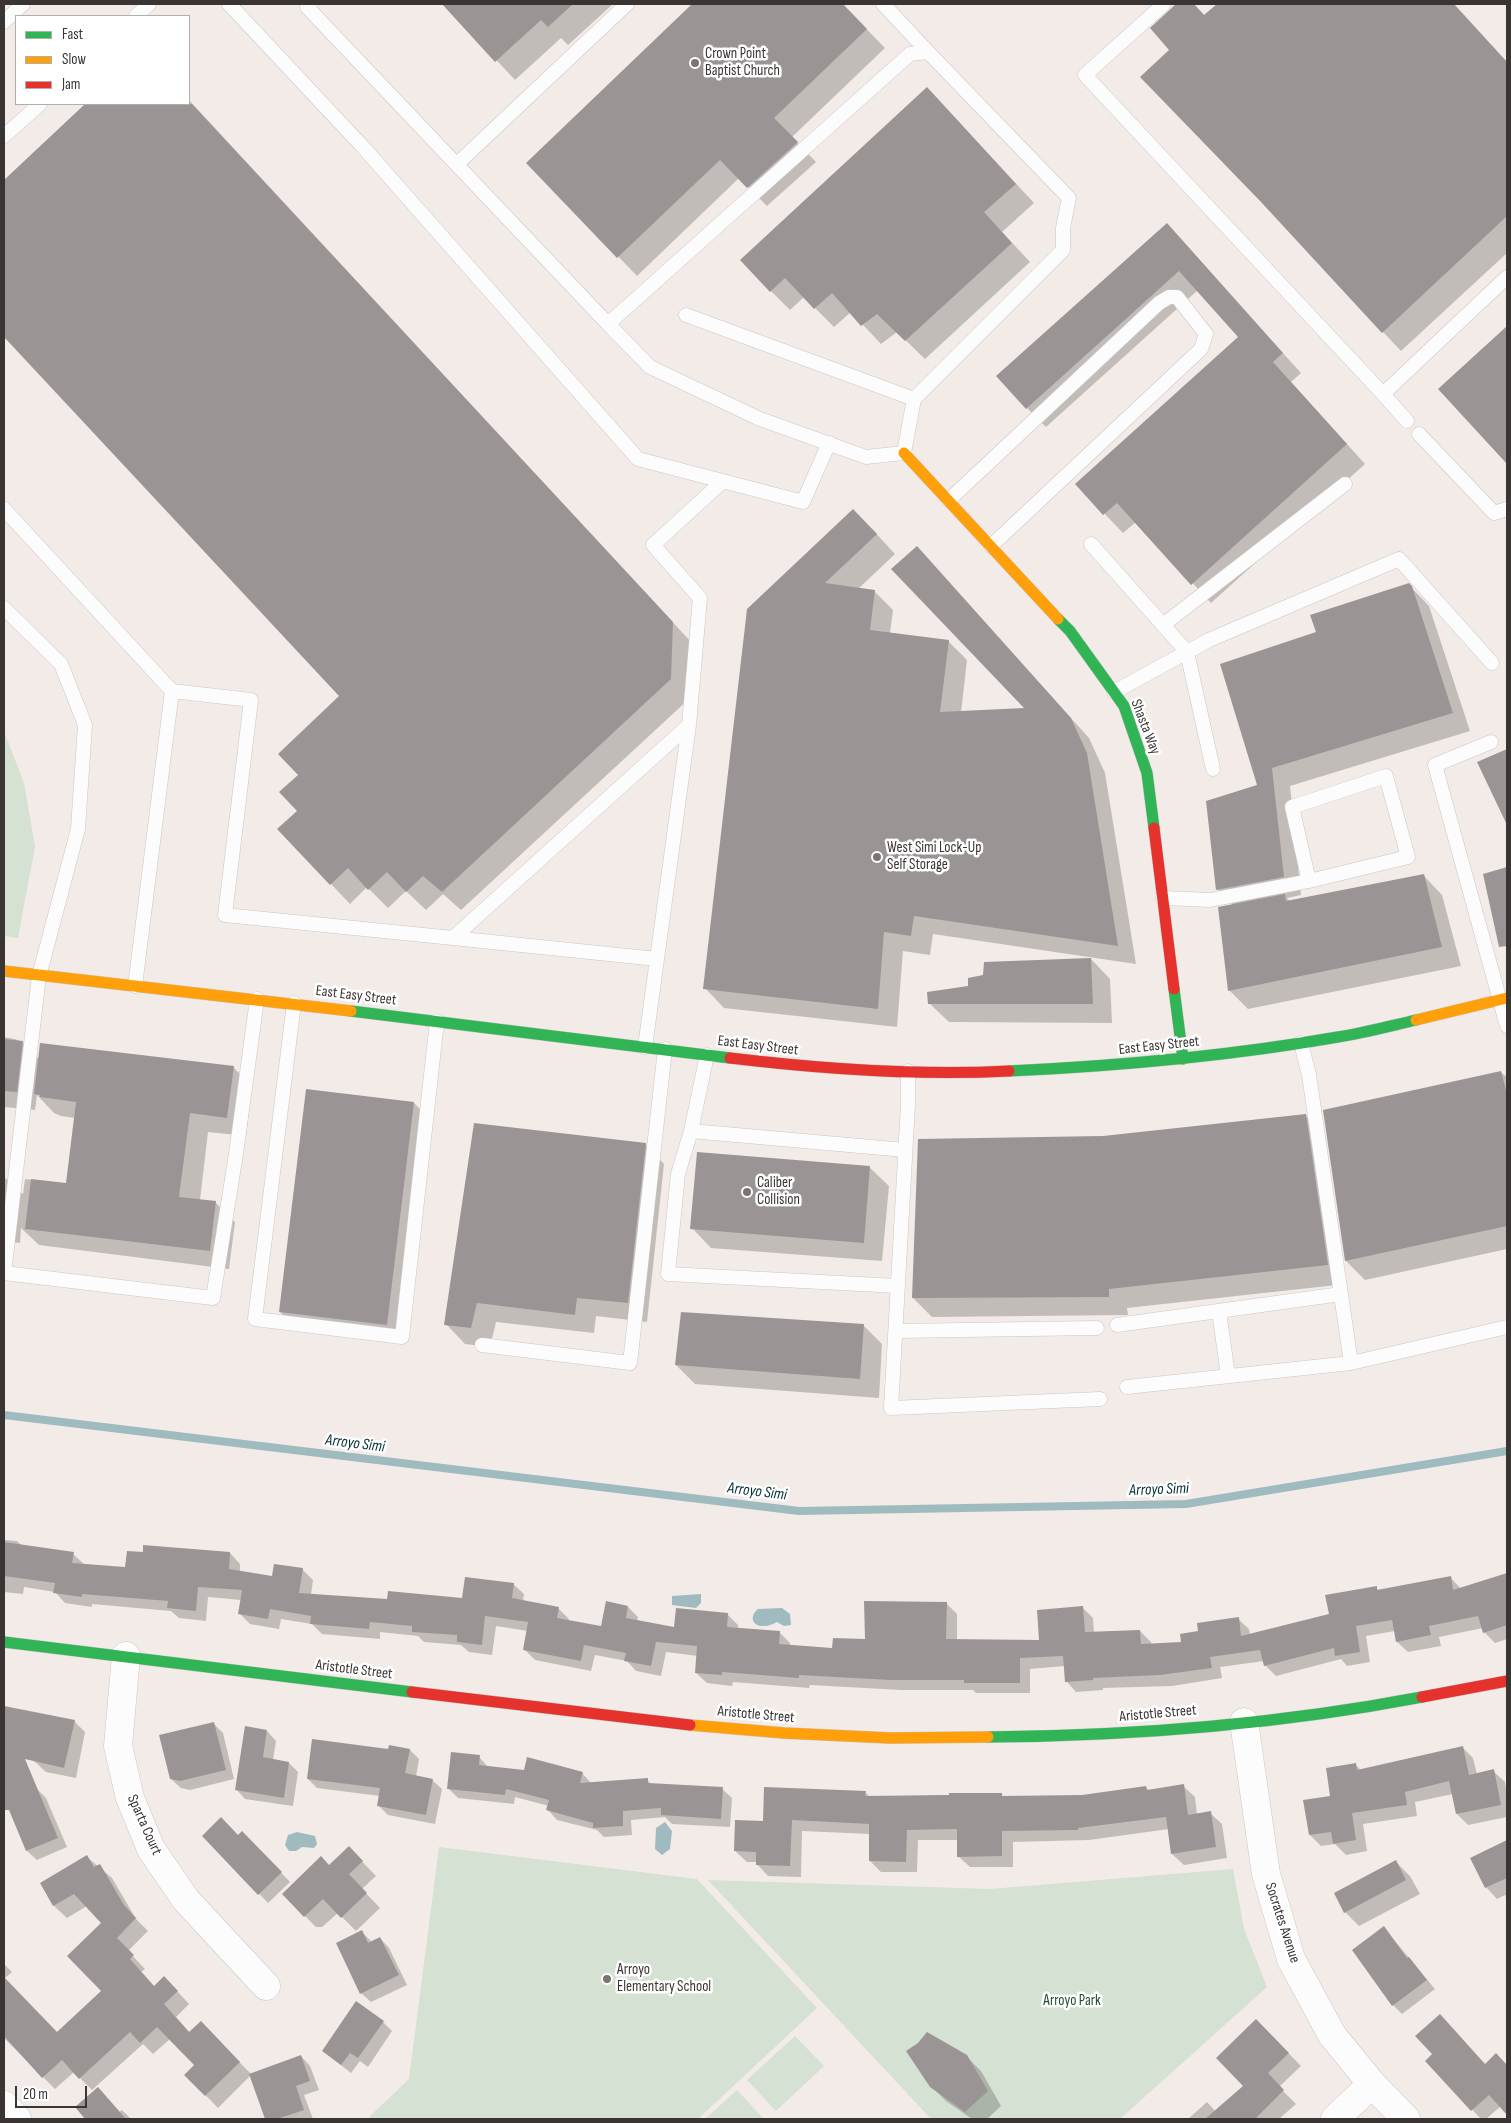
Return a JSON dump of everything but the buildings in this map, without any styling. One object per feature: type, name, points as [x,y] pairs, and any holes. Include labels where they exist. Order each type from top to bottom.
[{"type":"street","name":"Shasta Way","points":[[904,453],[1070,631],[1124,706],[1147,773],[1183,1059]]},
{"type":"street","name":"East Easy Street","points":[[4,971],[257,998],[795,1066],[908,1071],[994,1072],[1090,1068],[1183,1059],[1339,1038],[1504,999]]},
{"type":"street","name":"Aristotle Street","points":[[4,1642],[639,1720],[784,1733],[890,1738],[1022,1737],[1135,1732],[1244,1722],[1384,1704],[1507,1681]]},
{"type":"street","name":"Sparta Court","points":[[126,1656],[118,1746],[130,1798],[147,1840],[186,1900],[266,1986]]},
{"type":"street","name":"Socrates Avenue","points":[[1244,1722],[1266,1874],[1291,1959],[1332,2035],[1372,2084],[1406,2119]]},
{"type":"street","points":[[1335,2119],[1372,2084]]},
{"type":"street","points":[[4,2105],[17,2119]]},
{"type":"lane","points":[[4,22],[24,4]]},
{"type":"lane","points":[[137,15],[149,4]]},
{"type":"lane","points":[[229,4],[363,147],[638,459],[804,502],[829,443]]},
{"type":"lane","points":[[457,164],[627,4]]},
{"type":"lane","points":[[307,5],[650,367],[760,419],[866,457],[904,453],[914,399],[1063,250],[1063,228],[1069,198],[883,4]]},
{"type":"lane","points":[[1164,4],[1085,75],[1407,421]]},
{"type":"lane","points":[[608,324],[910,54],[928,52]]},
{"type":"lane","points":[[4,136],[39,105]]},
{"type":"lane","points":[[1383,394],[1507,277]]},
{"type":"lane","points":[[949,500],[1159,304],[1169,297],[1177,297],[1206,334],[1201,350],[991,546]]},
{"type":"lane","points":[[686,315],[914,399]]},
{"type":"lane","points":[[1419,434],[1494,513],[1507,509]]},
{"type":"lane","points":[[645,1047],[689,725],[700,598],[653,545],[723,481]]},
{"type":"lane","points":[[1163,626],[1346,484]]},
{"type":"lane","points":[[4,509],[172,692],[251,700],[226,915],[657,959]]},
{"type":"lane","points":[[1091,544],[1187,652],[1213,769]]},
{"type":"lane","points":[[1114,692],[1209,640],[1399,559],[1492,663]]},
{"type":"lane","points":[[4,608],[61,664],[85,724],[78,829],[39,976],[4,1273],[213,1298],[257,998]]},
{"type":"lane","points":[[135,986],[172,692]]},
{"type":"lane","points":[[453,938],[689,725]]},
{"type":"lane","points":[[1491,742],[1435,765],[1504,999],[1507,1026]]},
{"type":"lane","points":[[1163,898],[1210,900],[1309,881],[1408,857],[1386,776],[1292,807],[1309,881]]},
{"type":"lane","points":[[294,1003],[255,1320],[402,1336],[437,1021]]},
{"type":"lane","points":[[1301,1042],[1309,1075],[1351,1363]]},
{"type":"lane","points":[[482,1345],[630,1363],[665,1050]]},
{"type":"lane","points":[[707,1055],[691,1131],[678,1174],[668,1274],[898,1286]]},
{"type":"lane","points":[[908,1071],[891,1408],[1100,1399]]},
{"type":"lane","points":[[691,1131],[905,1150]]},
{"type":"lane","points":[[1117,1325],[1340,1294]]},
{"type":"lane","points":[[1219,1311],[1228,1376]]},
{"type":"lane","points":[[1127,1387],[1351,1363],[1507,1327]]},
{"type":"lane","points":[[896,1331],[1097,1328]]},
{"type":"green space","points":[[4,731],[24,783],[35,846],[18,938],[4,936]]},
{"type":"green space","name":"Arroyo Elementary School","points":[[439,1847],[697,1879],[817,2008],[698,2119],[367,2119],[409,2079]]},
{"type":"green space","name":"Arroyo Park","points":[[1233,1869],[1244,1929],[1267,1987],[1120,2119],[931,2119],[708,1880],[990,1889]]},
{"type":"green space","points":[[795,2036],[824,2066],[776,2111],[747,2080]]},
{"type":"green space","points":[[737,2090],[764,2119],[705,2119]]},
{"type":"water","points":[[701,1594],[701,1603],[696,1608],[672,1605],[672,1596]]},
{"type":"water","points":[[782,1608],[790,1614],[791,1625],[784,1626],[777,1622],[768,1626],[760,1626],[754,1623],[753,1615],[758,1609]]},
{"type":"water","points":[[665,1822],[672,1831],[670,1849],[662,1855],[655,1849],[656,1828]]},
{"type":"water","points":[[297,1832],[315,1836],[317,1844],[314,1848],[302,1847],[296,1851],[289,1851],[285,1845],[288,1835]]},
{"type":"waterway","name":"Arroyo Simi","points":[[4,1415],[799,1511],[1186,1504],[1507,1451]]},
{"type":"traffic: fast","points":[[1058,619],[1070,631],[1124,706],[1147,773],[1154,828]]},
{"type":"traffic: fast","points":[[1174,989],[1183,1059]]},
{"type":"traffic: fast","points":[[351,1011],[730,1058]]},
{"type":"traffic: fast","points":[[1009,1071],[1133,1063],[1256,1050],[1348,1035],[1416,1020]]},
{"type":"traffic: fast","points":[[4,1642],[412,1692]]},
{"type":"traffic: fast","points":[[988,1737],[1097,1734],[1206,1727],[1315,1714],[1422,1697]]},
{"type":"traffic: slow","points":[[904,453],[1058,619]]},
{"type":"traffic: slow","points":[[4,971],[351,1011]]},
{"type":"traffic: slow","points":[[1416,1020],[1507,998]]},
{"type":"traffic: slow","points":[[690,1725],[784,1733],[890,1738],[988,1737]]},
{"type":"traffic: jam","points":[[1154,828],[1174,989]]},
{"type":"traffic: jam","points":[[730,1058],[904,1072],[1009,1071]]},
{"type":"traffic: jam","points":[[1422,1697],[1507,1681]]},
{"type":"traffic: jam","points":[[412,1692],[690,1725]]},
{"type":"place","name":"Crown Point Baptist Church","points":[[695,63]]},
{"type":"place","name":"West Simi Lock-Up Self Storage","points":[[877,857]]},
{"type":"place","name":"Caliber Collision","points":[[747,1192]]},
{"type":"place","name":"Arroyo Elementary School","points":[[607,1979]]}]
